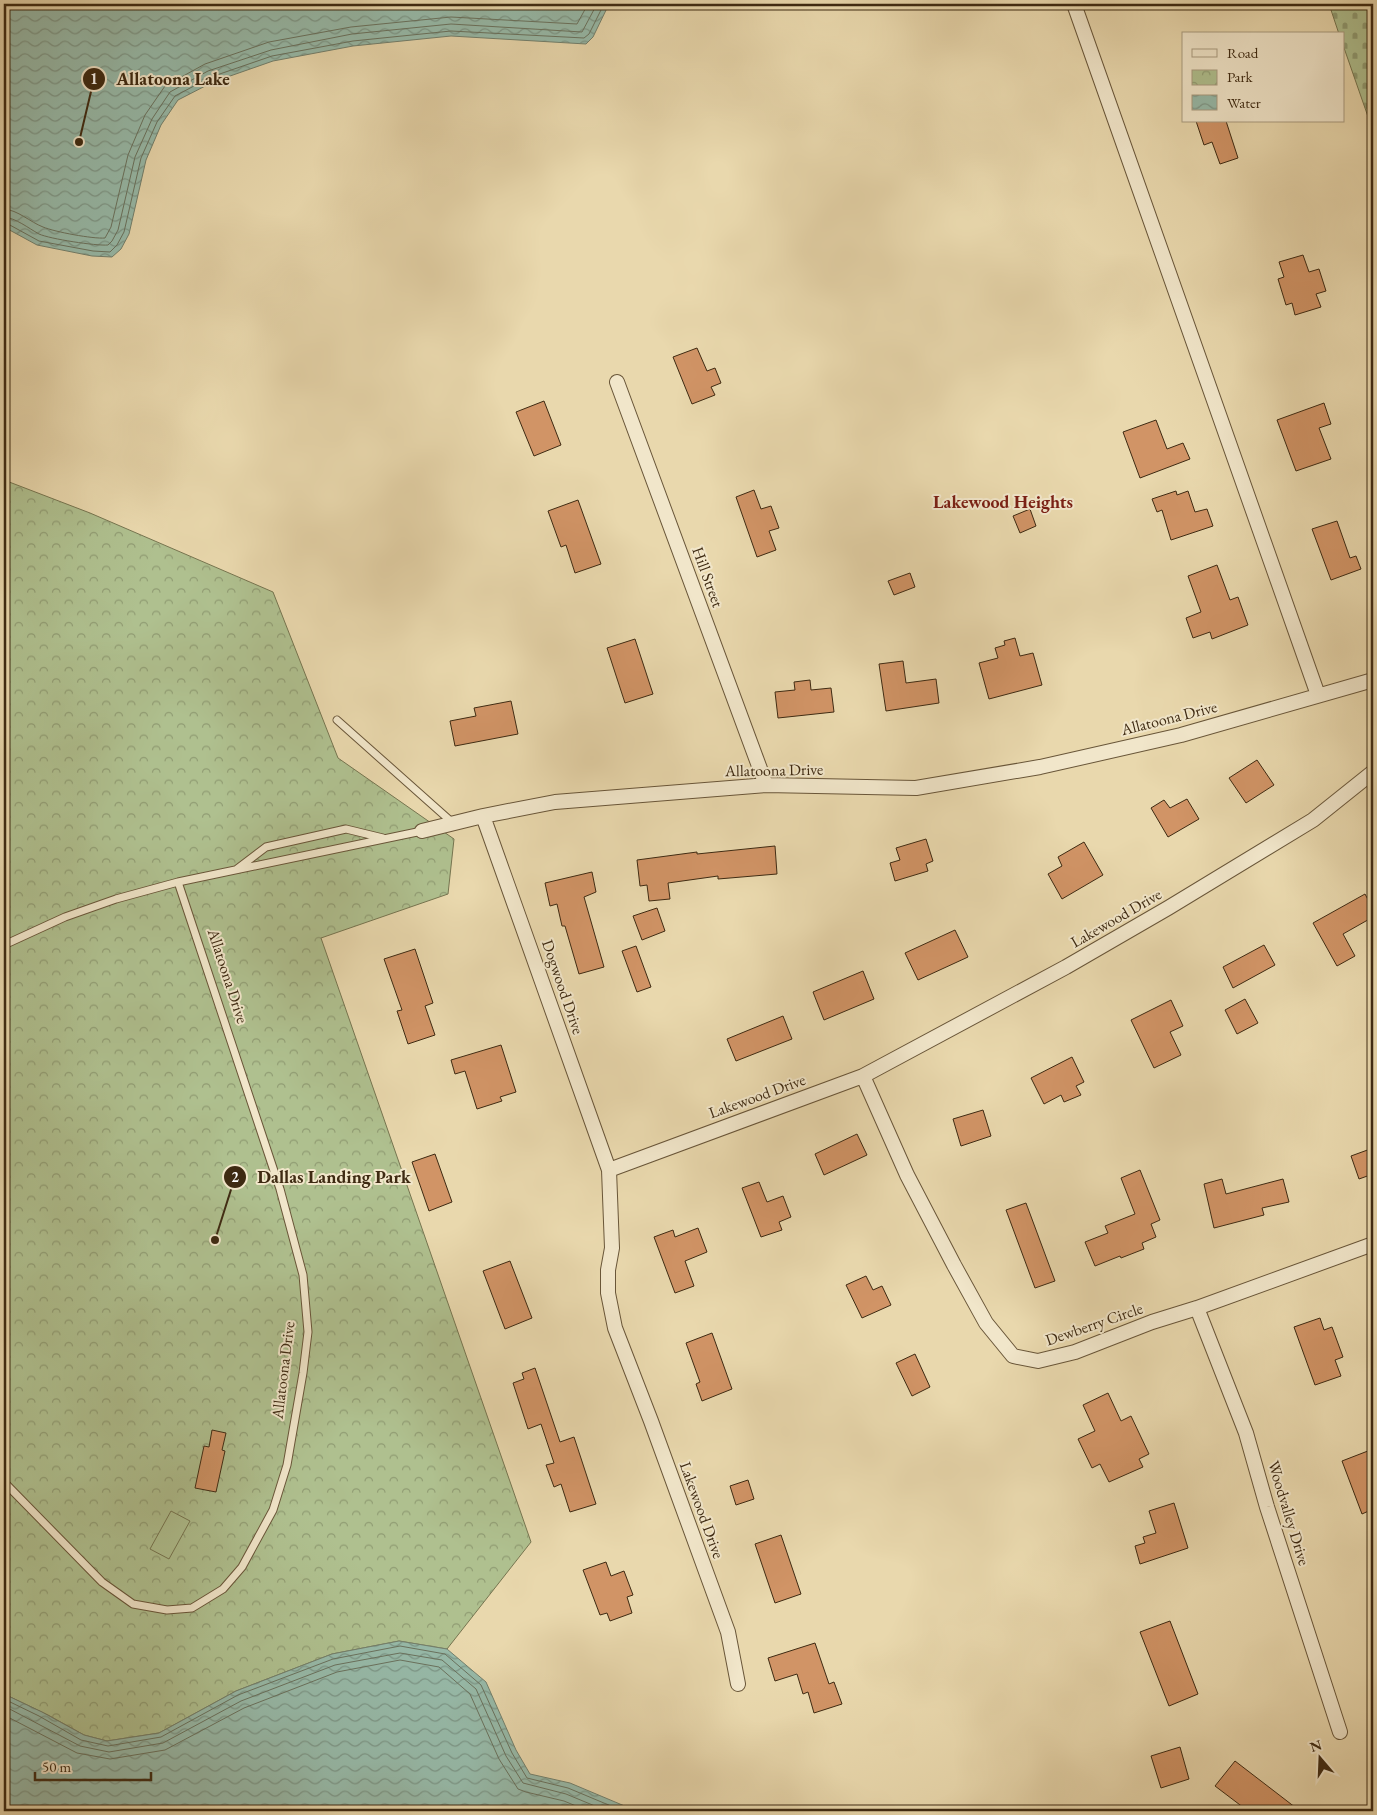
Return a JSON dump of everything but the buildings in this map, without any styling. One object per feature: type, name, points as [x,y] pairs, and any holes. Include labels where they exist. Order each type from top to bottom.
[{"type":"street","points":[[1074,4],[1318,695]]},
{"type":"street","name":"Hill Street","points":[[617,382],[766,785]]},
{"type":"street","name":"Allatoona Drive","points":[[422,831],[555,802],[766,785],[916,788],[1040,766],[1181,735],[1373,680]]},
{"type":"street","name":"Lakewood Drive","points":[[738,1684],[728,1632],[615,1328],[608,1293],[608,1270],[612,1248],[609,1170],[862,1076],[1066,967],[1168,908],[1313,820],[1373,772]]},
{"type":"street","name":"Dogwood Drive","points":[[484,816],[609,1170]]},
{"type":"street","name":"Dewberry Circle","points":[[862,1076],[907,1175],[954,1265],[986,1323],[1013,1356],[1038,1361],[1074,1352],[1152,1322],[1198,1308],[1373,1244]]},
{"type":"street","name":"Woodvalley Drive","points":[[1198,1308],[1246,1433],[1267,1507],[1340,1732]]},
{"type":"lane","points":[[337,720],[454,824]]},
{"type":"lane","name":"Allatoona Drive","points":[[4,945],[65,916],[116,899],[178,882],[235,870],[266,847],[346,829],[386,839],[422,831]]},
{"type":"lane","points":[[235,870],[386,839]]},
{"type":"lane","name":"Allatoona Drive","points":[[4,1482],[102,1582],[133,1604],[166,1610],[192,1608],[223,1590],[242,1567],[273,1510],[287,1465],[308,1332],[303,1276],[280,1189],[178,882]]},
{"type":"green space","points":[[1329,4],[1373,4],[1373,131],[1344,48],[1344,32],[1338,32]]},
{"type":"green space","points":[[4,480],[90,513],[273,592],[338,758],[454,839],[448,894],[321,938],[531,1542],[447,1649],[399,1641],[332,1654],[236,1691],[159,1733],[107,1741],[84,1735],[4,1694]]},
{"type":"green space","points":[[171,1511],[190,1521],[169,1559],[150,1549]]},
{"type":"water","points":[[20,4],[609,4],[593,37],[586,44],[451,36],[353,46],[273,61],[213,82],[178,100],[161,125],[146,160],[129,234],[121,249],[112,257],[92,256],[37,245],[4,227],[4,7]]},
{"type":"water","points":[[399,1641],[447,1649],[486,1682],[516,1750],[530,1774],[570,1783],[627,1807],[659,1811],[4,1811],[4,1694],[84,1735],[107,1741],[159,1733],[236,1691],[332,1654]]},
{"type":"place","name":"Allatoona Lake","points":[[79,142]]},
{"type":"place","name":"Dallas Landing Park","points":[[215,1240]]},
{"type":"district","name":"Lakewood Heights","points":[[1003,501]]}]
